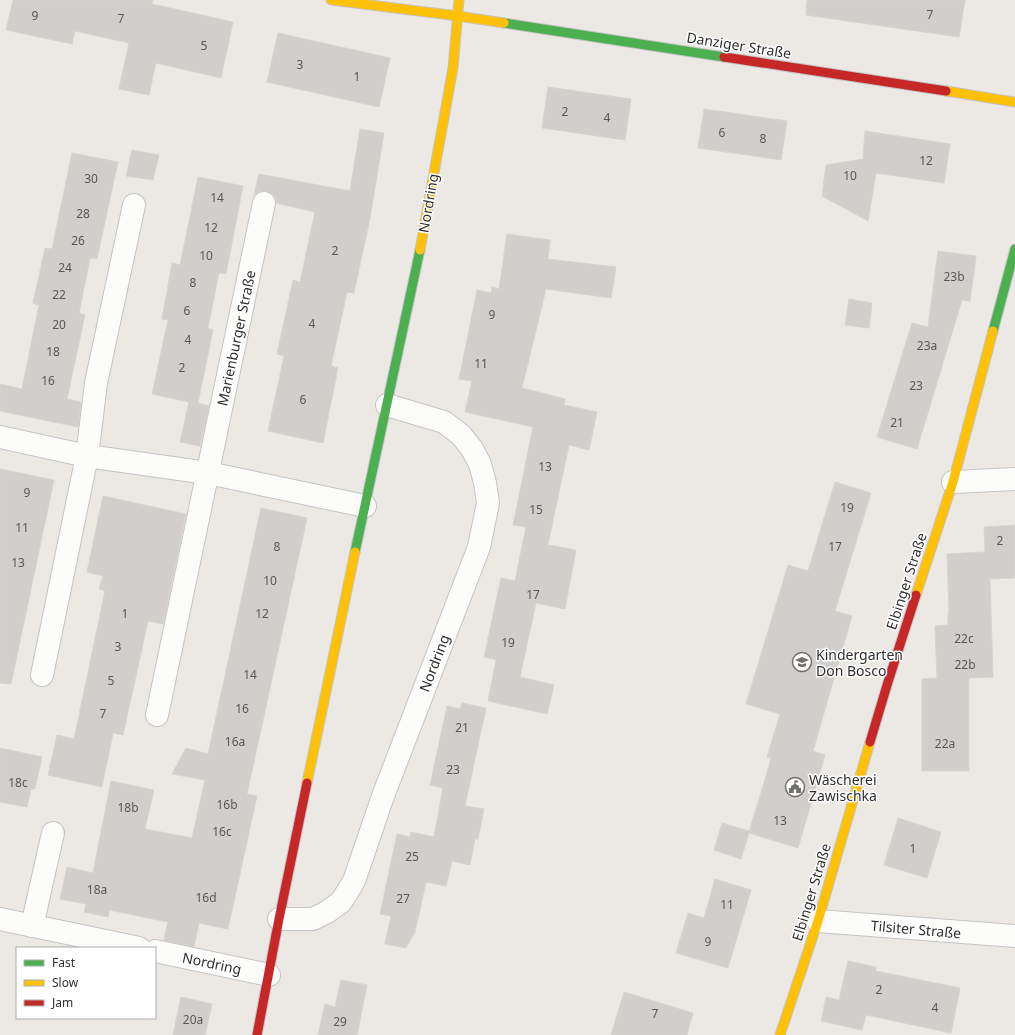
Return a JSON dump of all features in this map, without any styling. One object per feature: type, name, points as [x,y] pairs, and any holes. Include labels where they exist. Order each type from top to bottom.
[{"type":"street","name":"Danziger Straße","points":[[331,0],[458,16],[1015,102]]},
{"type":"street","name":"Nordring","points":[[257,1035],[279,919],[424,229],[453,68],[459,0]]},
{"type":"street","name":"Marienburger Straße","points":[[157,716],[264,203]]},
{"type":"street","points":[[42,675],[87,456],[96,383],[134,205]]},
{"type":"street","name":"Elbinger Straße","points":[[780,1035],[818,921],[888,682],[953,482],[1015,249]]},
{"type":"street","name":"Nordring","points":[[279,919],[313,919],[327,912],[341,902],[354,881],[383,796],[479,546],[488,503],[480,464],[472,449],[461,435],[444,422],[387,405]]},
{"type":"street","points":[[0,437],[87,456],[208,473],[365,506]]},
{"type":"street","points":[[953,482],[1015,479]]},
{"type":"street","points":[[32,926],[53,833]]},
{"type":"street","points":[[0,919],[134,947]]},
{"type":"street","name":"Tilsiter Straße","points":[[818,921],[1015,936]]},
{"type":"street","name":"Nordring","points":[[156,951],[269,975]]},
{"type":"building","points":[[13,0],[153,0],[152,4],[233,22],[221,78],[156,63],[149,95],[119,89],[129,43],[75,31],[72,44],[6,30]]},
{"type":"building","points":[[807,0],[965,0],[959,37],[806,15]]},
{"type":"building","points":[[278,33],[390,58],[379,107],[267,82]]},
{"type":"building","points":[[548,87],[631,99],[625,140],[542,128]]},
{"type":"building","points":[[704,109],[787,121],[781,160],[698,148]]},
{"type":"building","points":[[360,129],[384,133],[370,218],[354,293],[347,292],[331,366],[338,368],[323,443],[268,431],[284,356],[277,354],[293,280],[300,282],[315,212],[276,203],[276,199],[273,194],[267,191],[260,191],[254,195],[259,174],[350,191]]},
{"type":"building","points":[[865,131],[950,144],[944,183],[876,173],[868,221],[822,196],[826,165],[863,159]]},
{"type":"building","points":[[132,150],[159,155],[153,180],[126,176]]},
{"type":"building","points":[[72,153],[118,162],[97,259],[90,258],[79,313],[85,315],[67,399],[81,402],[78,427],[0,411],[0,384],[22,389],[39,305],[33,303],[45,248],[52,249]]},
{"type":"building","points":[[198,177],[243,186],[226,274],[219,273],[208,328],[213,330],[198,403],[209,406],[200,446],[180,442],[189,402],[152,394],[168,320],[162,319],[172,263],[180,265]]},
{"type":"building","points":[[507,234],[550,240],[548,259],[616,267],[611,298],[546,289],[522,388],[565,399],[564,405],[597,412],[589,450],[569,445],[548,545],[576,550],[565,609],[536,603],[520,677],[554,685],[547,714],[488,701],[496,660],[484,657],[501,578],[515,581],[526,527],[513,525],[533,427],[465,412],[472,381],[459,379],[477,290],[491,293],[492,287],[499,289]]},
{"type":"building","points":[[938,251],[976,256],[970,301],[962,300],[917,449],[877,437],[912,323],[928,327]]},
{"type":"building","points":[[849,299],[872,303],[869,328],[845,325]]},
{"type":"building","points":[[0,469],[54,480],[11,684],[0,683]]},
{"type":"building","points":[[835,482],[871,493],[835,611],[852,616],[813,751],[825,755],[798,848],[749,833],[741,859],[714,850],[722,823],[749,831],[771,758],[767,757],[780,714],[746,704],[788,565],[808,571]]},
{"type":"building","points":[[103,496],[186,514],[163,624],[148,621],[123,735],[113,733],[102,787],[48,775],[57,735],[74,739],[105,591],[99,589],[103,576],[87,572]]},
{"type":"building","points":[[261,508],[307,518],[247,794],[257,796],[228,929],[199,923],[194,947],[164,940],[168,922],[109,910],[108,917],[84,912],[86,904],[60,899],[67,867],[93,873],[111,781],[154,790],[145,829],[192,838],[205,780],[172,774],[186,748],[208,754]]},
{"type":"building","points":[[1015,525],[1015,578],[990,579],[993,677],[969,678],[969,771],[922,771],[922,679],[937,678],[935,626],[948,625],[947,554],[985,552],[984,527]]},
{"type":"building","points":[[462,703],[486,708],[465,806],[484,809],[478,839],[475,839],[470,865],[452,861],[446,886],[426,882],[415,932],[406,948],[385,944],[391,916],[380,914],[397,834],[410,837],[411,832],[434,837],[443,788],[430,785],[447,706],[460,709]]},
{"type":"building","points":[[0,748],[42,757],[35,789],[31,789],[27,807],[0,802]]},
{"type":"building","points":[[898,818],[941,832],[927,878],[884,865]]},
{"type":"building","points":[[715,879],[751,890],[728,968],[676,953],[688,913],[704,918]]},
{"type":"building","points":[[848,961],[876,967],[876,971],[960,988],[951,1033],[866,1015],[862,1030],[821,1021],[826,997],[839,1000]]},
{"type":"building","points":[[341,980],[367,985],[357,1035],[318,1035],[325,1004],[335,1007]]},
{"type":"building","points":[[624,992],[693,1013],[687,1035],[611,1035]]},
{"type":"building","points":[[181,997],[212,1004],[205,1035],[173,1035]]},
{"type":"traffic: fast","points":[[504,23],[724,57]]},
{"type":"traffic: fast","points":[[993,331],[1015,249]]},
{"type":"traffic: fast","points":[[355,552],[420,250]]},
{"type":"traffic: slow","points":[[331,0],[504,23]]},
{"type":"traffic: slow","points":[[420,250],[453,68],[459,0]]},
{"type":"traffic: slow","points":[[946,91],[1015,102]]},
{"type":"traffic: slow","points":[[916,595],[953,482],[993,331]]},
{"type":"traffic: slow","points":[[307,783],[355,552]]},
{"type":"traffic: slow","points":[[780,1035],[818,921],[870,742]]},
{"type":"traffic: jam","points":[[724,57],[946,91]]},
{"type":"traffic: jam","points":[[870,742],[916,595]]},
{"type":"traffic: jam","points":[[257,1035],[307,783]]},
{"type":"place","name":"Kindergarten Don Bosco","points":[[802,662]]},
{"type":"place","name":"Wäscherei Zawischka","points":[[795,787]]}]
